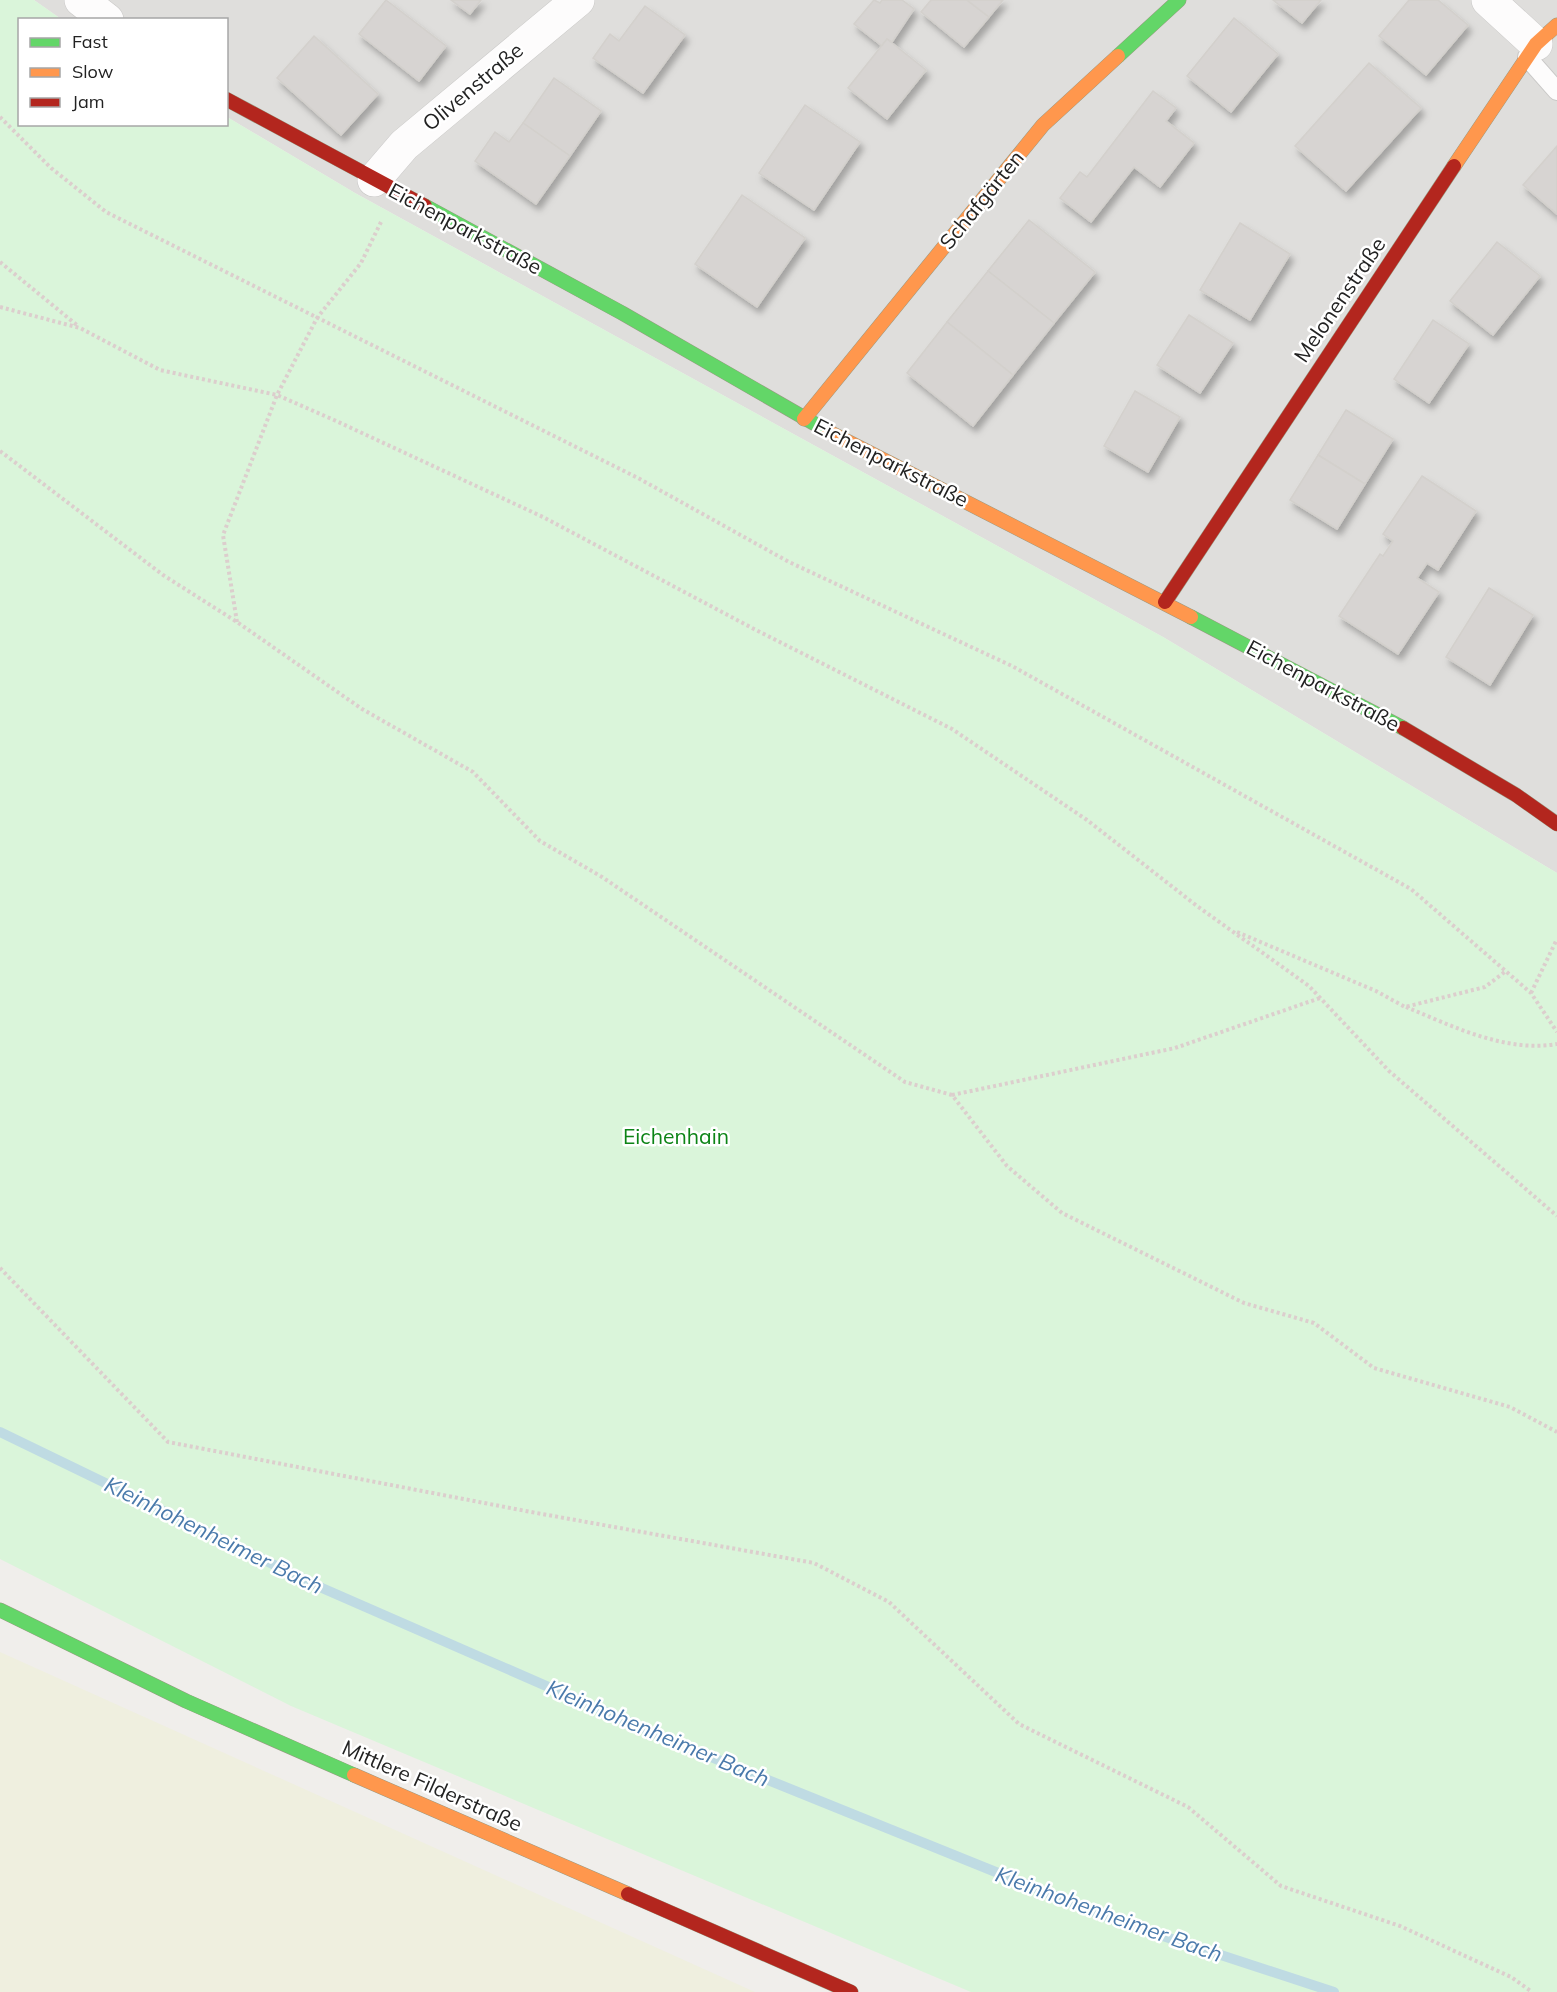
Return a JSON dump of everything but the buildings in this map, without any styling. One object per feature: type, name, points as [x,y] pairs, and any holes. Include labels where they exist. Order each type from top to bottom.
[{"type":"street","points":[[81,0],[104,18]]},
{"type":"street","name":"Olivenstraße","points":[[387,187],[404,145],[578,0]]},
{"type":"street","name":"Schafgärten","points":[[804,419],[1043,125],[1179,0]]},
{"type":"street","points":[[1488,0],[1540,42]]},
{"type":"street","name":"Melonenstraße","points":[[1165,602],[1540,42]]},
{"type":"street","name":"Eichenparkstraße","points":[[228,100],[622,313],[804,419],[1373,710],[1516,795],[1557,824]]},
{"type":"street","name":"Mittlere Filderstraße","points":[[0,1610],[186,1701],[851,1992]]},
{"type":"lane","points":[[1540,42],[1557,91]]},
{"type":"path","points":[[0,117],[51,168],[106,212],[638,478],[789,562],[1012,666],[1412,889],[1531,993],[1557,1032]]},
{"type":"path","points":[[237,622],[223,535],[277,395],[317,318],[361,263],[380,223],[387,187]]},
{"type":"path","points":[[0,262],[80,328],[160,370],[277,395],[543,517],[754,630],[952,729],[1088,820],[1309,986],[1389,1071],[1557,1216]]},
{"type":"path","points":[[0,307],[80,328]]},
{"type":"path","points":[[0,451],[163,575],[237,622],[362,710],[473,771],[540,841],[612,884],[905,1082],[952,1095],[1175,1048],[1320,998]]},
{"type":"path","points":[[1231,929],[1468,1033],[1539,1047],[1557,1044]]},
{"type":"path","points":[[1531,993],[1557,939]]},
{"type":"path","points":[[1406,1006],[1485,987],[1506,971]]},
{"type":"path","points":[[952,1095],[1006,1166],[1062,1214],[1244,1303],[1314,1323],[1374,1368],[1510,1407],[1557,1432]]},
{"type":"path","points":[[0,1268],[168,1442],[531,1512],[814,1563],[890,1602],[1019,1724],[1188,1807],[1281,1886],[1400,1926],[1511,1977],[1532,1992]]},
{"type":"shaded area","points":[[34,0],[1557,0],[1557,873],[1163,637],[355,193],[228,118],[228,18],[60,18]]},
{"type":"green space","name":"Eichenhain","points":[[0,0],[34,0],[60,18],[18,18],[18,126],[228,126],[228,118],[355,193],[1163,637],[1557,873],[1557,1992],[971,1992],[291,1706],[0,1559]]},
{"type":"green space","points":[[0,1652],[755,1992],[0,1992]]},
{"type":"waterway","name":"Kleinhohenheimer Bach","points":[[0,1432],[322,1588],[679,1744],[1117,1921],[1334,1992]]},
{"type":"traffic: fast","points":[[1118,56],[1179,0]]},
{"type":"traffic: fast","points":[[425,206],[622,313],[829,432]]},
{"type":"traffic: fast","points":[[1191,617],[1403,728]]},
{"type":"traffic: fast","points":[[0,1610],[186,1701],[354,1775]]},
{"type":"traffic: slow","points":[[1454,166],[1536,44],[1557,25]]},
{"type":"traffic: slow","points":[[804,419],[1043,125],[1118,56]]},
{"type":"traffic: slow","points":[[829,432],[1191,617]]},
{"type":"traffic: slow","points":[[354,1775],[628,1894]]},
{"type":"traffic: jam","points":[[228,100],[425,206]]},
{"type":"traffic: jam","points":[[1165,602],[1454,166]]},
{"type":"traffic: jam","points":[[1403,728],[1516,795],[1557,824]]},
{"type":"traffic: jam","points":[[628,1894],[851,1992]]}]
